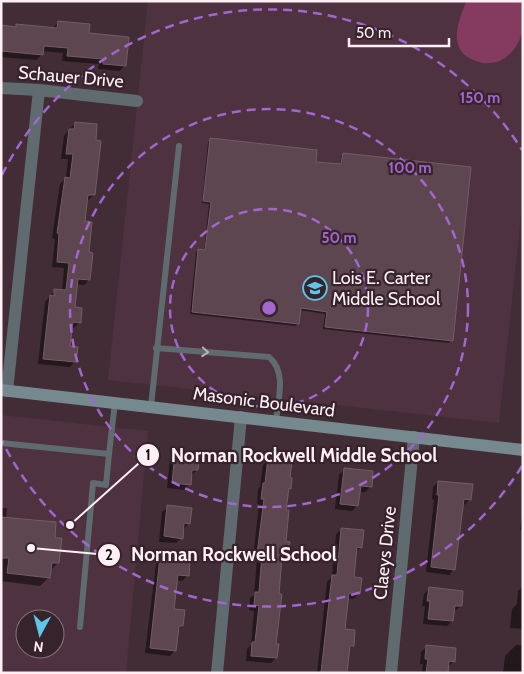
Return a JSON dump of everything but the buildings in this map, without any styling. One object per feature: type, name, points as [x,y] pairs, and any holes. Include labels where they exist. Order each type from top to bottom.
[{"type":"street","name":"Schauer Drive","points":[[1,88],[39,90],[138,101]]},
{"type":"street","points":[[4,391],[39,90]]},
{"type":"street","name":"Masonic Boulevard","points":[[4,391],[150,406],[523,450]]},
{"type":"street","points":[[217,673],[241,417]]},
{"type":"street","name":"Claeys Drive","points":[[391,673],[414,437]]},
{"type":"lane","points":[[150,406],[179,146]]},
{"type":"lane","points":[[156,348],[269,358],[276,363],[279,371],[280,381],[276,421]]},
{"type":"lane","points":[[80,627],[93,483],[106,485],[114,402]]},
{"type":"lane","points":[[1,443],[109,454]]},
{"type":"shaded area","name":"Lois E. Carter Middle School","points":[[148,1],[523,1],[523,197],[499,423],[108,380]]},
{"type":"shaded area","points":[[523,1],[521,36],[513,51],[500,61],[493,63],[476,61],[462,52],[457,42],[457,30],[466,2]]},
{"type":"shaded area","points":[[1,415],[148,431],[126,673],[1,673]]},
{"type":"place","name":"Lois E. Carter Middle School","points":[[315,288]]},
{"type":"place","name":"Norman Rockwell Middle School","points":[[70,525]]},
{"type":"place","name":"Norman Rockwell School","points":[[31,548]]}]
